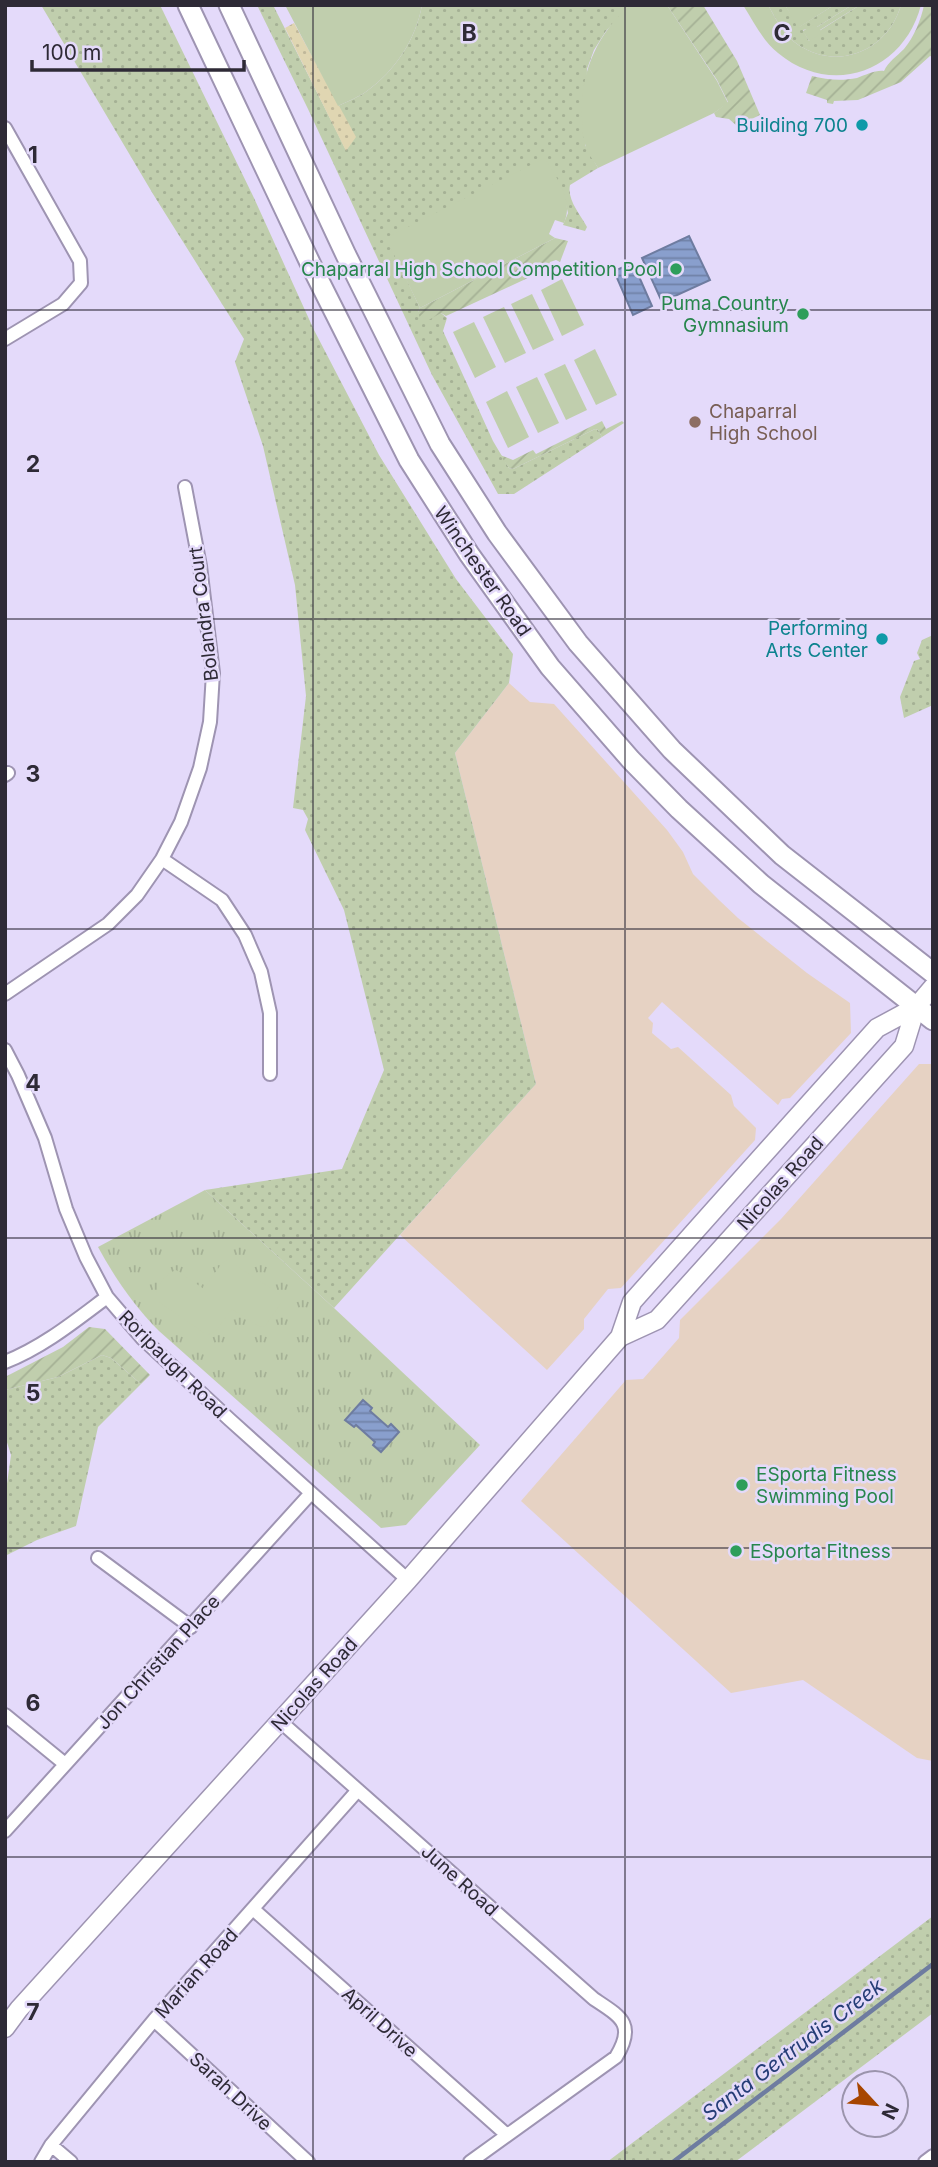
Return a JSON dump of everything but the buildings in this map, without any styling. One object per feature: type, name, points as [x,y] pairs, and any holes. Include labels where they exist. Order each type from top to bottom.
[{"type":"main road","name":"Winchester Road","points":[[188,5],[312,267],[409,460],[469,554],[542,656],[631,760],[679,808],[761,884],[933,1020]]},
{"type":"main road","name":"Winchester Road","points":[[229,5],[346,255],[440,444],[513,555],[578,643],[673,750],[782,855],[933,973]]},
{"type":"main road","name":"Nicolas Road","points":[[5,2028],[29,1998],[408,1580],[620,1337],[632,1303],[877,1028],[916,1007],[933,987]]},
{"type":"main road","name":"Nicolas Road","points":[[620,1337],[657,1320],[907,1043],[916,1007]]},
{"type":"street","points":[[5,128],[80,261],[81,283],[64,304],[5,339]]},
{"type":"street","name":"Bolandra Court","points":[[5,994],[108,924],[137,895],[162,859],[181,822],[200,768],[210,722],[213,673],[200,566],[185,487]]},
{"type":"street","points":[[162,859],[222,900],[245,936],[261,972],[270,1013],[270,1074]]},
{"type":"street","name":"Roripaugh Road","points":[[5,1050],[45,1138],[66,1209],[107,1297],[143,1339],[408,1580]]},
{"type":"street","points":[[5,1362],[23,1355],[59,1333],[107,1297]]},
{"type":"street","name":"Jon Christian Place","points":[[5,1831],[311,1493]]},
{"type":"street","points":[[98,1558],[191,1627]]},
{"type":"street","points":[[5,1715],[65,1764]]},
{"type":"street","name":"June Road","points":[[281,1722],[594,1999],[620,2016],[627,2031],[616,2057],[508,2135]]},
{"type":"street","name":"Marian Road","points":[[41,2162],[51,2145],[154,2020],[358,1790]]},
{"type":"street","name":"April Drive","points":[[253,1909],[508,2135]]},
{"type":"street","name":"Sarah Drive","points":[[154,2020],[307,2162]]},
{"type":"street","points":[[470,2162],[508,2135]]},
{"type":"street","points":[[51,2145],[71,2162]]},
{"type":"street","points":[[925,2162],[933,2156]]},
{"type":"shaded area","points":[[509,683],[530,702],[554,704],[667,830],[683,852],[693,874],[738,918],[850,1003],[851,1033],[790,1098],[782,1099],[778,1105],[662,1002],[648,1018],[653,1023],[652,1033],[671,1049],[678,1047],[731,1095],[734,1106],[756,1128],[755,1140],[621,1288],[608,1289],[584,1319],[584,1329],[547,1370],[400,1235],[536,1084],[455,753]]},
{"type":"shaded area","points":[[919,1064],[933,1064],[933,1761],[917,1758],[803,1680],[731,1693],[521,1501],[626,1380],[643,1379],[679,1338],[680,1320],[781,1219]]},
{"type":"green space","points":[[41,5],[160,5],[254,198],[314,330],[379,455],[456,579],[513,654],[509,683],[455,753],[536,1084],[334,1308],[205,1190],[342,1169],[384,1070],[344,910],[305,830],[308,819],[303,810],[293,808],[306,696],[295,585],[263,446],[235,362],[244,339],[153,194]]},
{"type":"green space","points":[[257,5],[273,5],[346,150],[355,137],[338,106],[367,91],[387,74],[409,42],[422,5],[630,5],[606,31],[594,50],[587,69],[585,145],[598,168],[570,185],[572,201],[587,227],[585,231],[563,225],[568,213],[564,197],[387,238],[420,308],[418,312],[441,313],[447,318],[443,331],[493,441],[509,468],[513,469],[595,429],[602,437],[514,494],[498,494],[432,375]]},
{"type":"green space","points":[[285,5],[422,5],[409,42],[387,74],[367,91],[338,106]]},
{"type":"green space","points":[[630,5],[667,5],[717,81],[728,103],[714,113],[598,168],[587,151],[583,138],[584,85],[600,42],[618,16]]},
{"type":"green space","points":[[667,5],[703,5],[737,61],[760,115],[737,126],[729,119],[716,117],[714,113],[728,102],[717,80]]},
{"type":"green space","points":[[743,5],[768,5],[780,26],[797,44],[812,52],[844,56],[873,45],[885,34],[901,5],[921,5],[912,28],[899,47],[883,61],[863,71],[842,75],[821,74],[799,67],[778,53],[763,37]]},
{"type":"green space","points":[[768,5],[785,5],[799,27],[834,5],[852,5],[817,27],[803,30],[809,41],[819,31],[860,5],[901,5],[885,34],[873,45],[844,56],[828,56],[812,52],[792,40]]},
{"type":"green space","points":[[785,5],[834,5],[798,28]]},
{"type":"green space","points":[[852,5],[860,5],[820,30],[821,34],[809,41],[803,31],[815,24],[817,27]]},
{"type":"green space","points":[[924,5],[933,5],[933,57],[930,56],[901,82],[858,100],[834,101],[833,104],[806,93],[812,76],[846,80],[884,71],[911,39]]},
{"type":"green space","points":[[545,158],[563,190],[567,206],[564,223],[555,220],[549,234],[555,238],[420,308],[386,238]]},
{"type":"green space","points":[[555,238],[568,241],[560,262],[550,262],[547,269],[446,316],[441,313],[425,322],[421,321],[418,312],[420,308]]},
{"type":"green space","points":[[562,279],[584,325],[562,336],[541,290]]},
{"type":"green space","points":[[532,294],[554,340],[533,350],[511,304]]},
{"type":"green space","points":[[504,307],[526,353],[505,363],[483,317]]},
{"type":"green space","points":[[474,322],[496,367],[475,378],[453,332]]},
{"type":"green space","points":[[595,349],[617,395],[596,405],[574,360]]},
{"type":"green space","points":[[565,364],[587,410],[566,420],[544,374]]},
{"type":"green space","points":[[537,377],[559,423],[538,433],[516,387]]},
{"type":"green space","points":[[507,391],[529,437],[508,448],[486,402]]},
{"type":"green space","points":[[602,421],[606,429],[622,421],[624,423],[602,437],[595,429],[513,469],[509,468],[500,455],[513,460],[533,450],[536,454]]},
{"type":"green space","points":[[933,635],[933,705],[904,718],[900,697],[914,661],[920,659],[917,653],[922,640]]},
{"type":"green space","points":[[205,1190],[480,1445],[406,1525],[381,1528],[159,1331],[133,1302],[111,1270],[98,1247]]},
{"type":"green space","points":[[228,1260],[281,1295],[281,1303],[265,1326],[260,1327],[232,1309],[215,1332],[207,1335],[156,1300],[158,1286],[171,1272],[176,1270],[204,1289],[222,1263]]},
{"type":"green space","points":[[89,1327],[105,1329],[150,1375],[141,1384],[111,1358],[102,1355],[58,1377],[5,1390],[5,1377],[63,1347]]},
{"type":"green space","points":[[102,1355],[111,1358],[141,1384],[98,1427],[76,1526],[37,1540],[5,1556],[5,1498],[11,1455],[5,1436],[5,1390],[58,1377]]},
{"type":"green space","points":[[933,1916],[933,2013],[859,2069],[840,2069],[840,2083],[735,2162],[607,2162]]},
{"type":"sand","points":[[294,23],[356,137],[346,151],[285,28]]},
{"type":"water","name":"Chaparral High School Competition Pool","points":[[689,236],[710,280],[662,302],[642,258]]},
{"type":"water","points":[[633,263],[652,306],[633,315],[614,271]]},
{"type":"water","points":[[363,1400],[372,1408],[370,1411],[388,1427],[391,1424],[399,1432],[381,1452],[373,1445],[375,1442],[356,1425],[354,1427],[345,1420]]},
{"type":"waterway","name":"Santa Gertrudis Creek","points":[[673,2162],[933,1964]]},
{"type":"place","name":"Building 700","points":[[862,125]]},
{"type":"place","name":"Chaparral High School Competition Pool","points":[[676,269]]},
{"type":"place","name":"Puma Country Gymnasium","points":[[803,314]]},
{"type":"place","name":"Chaparral High School","points":[[695,422]]},
{"type":"place","name":"Performing Arts Center","points":[[882,639]]},
{"type":"place","name":"ESporta Fitness Swimming Pool","points":[[742,1485]]},
{"type":"place","name":"ESporta Fitness","points":[[736,1551]]}]
